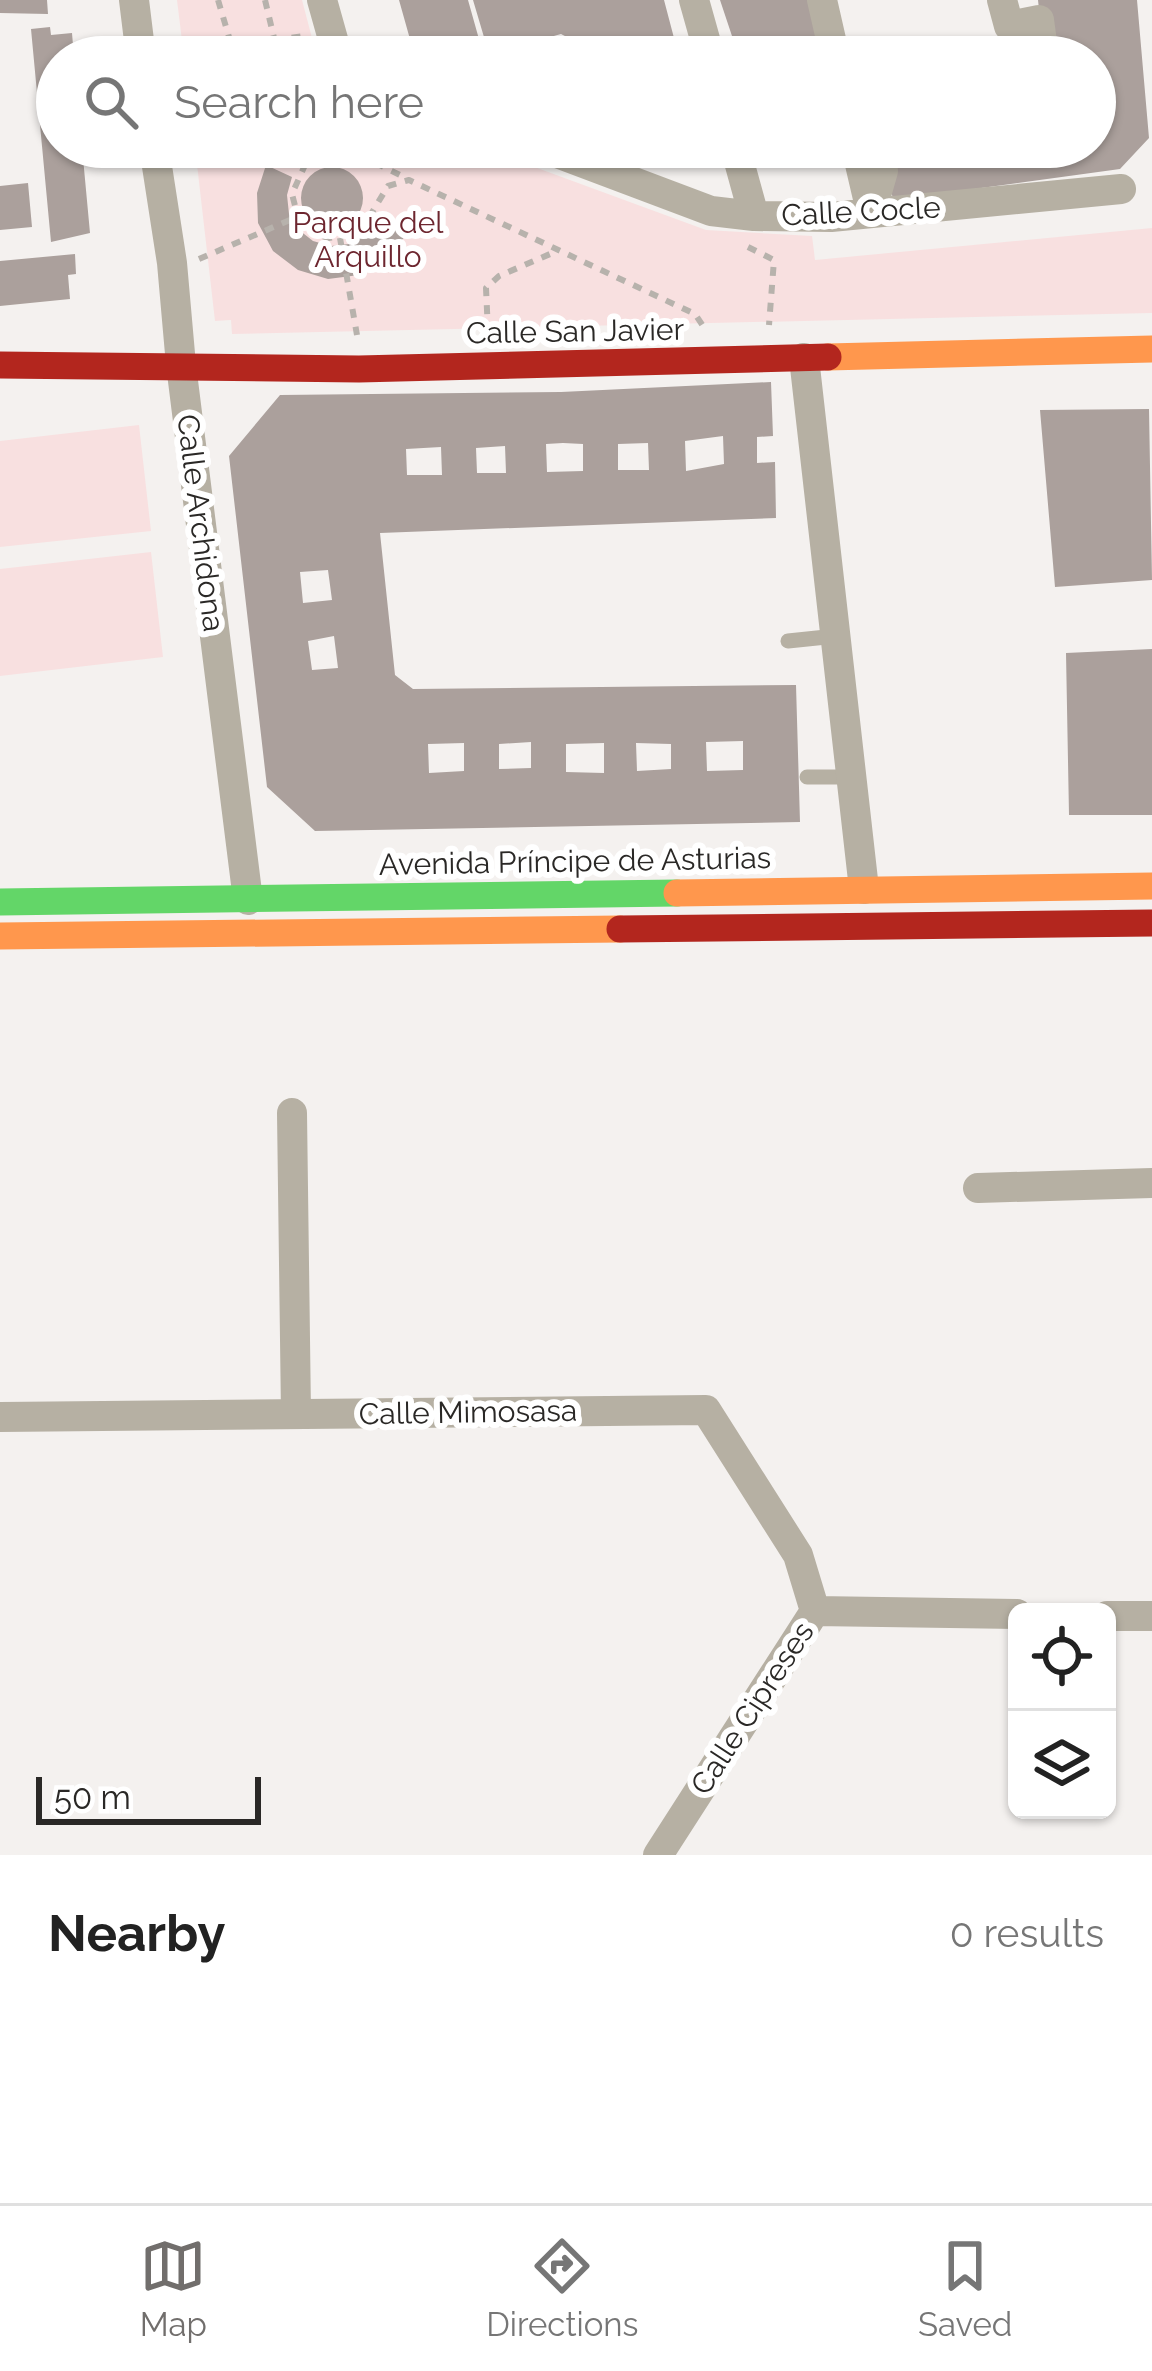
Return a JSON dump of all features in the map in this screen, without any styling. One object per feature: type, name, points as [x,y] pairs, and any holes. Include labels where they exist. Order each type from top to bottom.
[{"type":"street","points":[[134,0],[138,36]]},
{"type":"street","points":[[322,0],[332,36]]},
{"type":"street","points":[[694,0],[704,36]]},
{"type":"street","points":[[822,0],[830,36]]},
{"type":"street","points":[[1002,0],[1009,26],[1039,20],[1041,36]]},
{"type":"street","name":"Calle Archidona","points":[[157,168],[248,900]]},
{"type":"street","name":"Calle Cocle","points":[[597,168],[748,230],[808,219],[1120,189]]},
{"type":"street","points":[[738,168],[748,230]]},
{"type":"street","points":[[861,168],[871,213]]},
{"type":"street","points":[[871,213],[883,168]]},
{"type":"street","name":"Calle San Javier","points":[[0,365],[359,369],[1152,349]]},
{"type":"street","points":[[804,358],[864,889]]},
{"type":"street","name":"Avenida Príncipe de Asturias","points":[[0,902],[1152,886]]},
{"type":"street","points":[[0,935],[1152,923]]},
{"type":"street","points":[[292,1113],[296,1414]]},
{"type":"street","points":[[978,1188],[1152,1183]]},
{"type":"street","name":"Calle Mimosasa","points":[[0,1417],[706,1410],[798,1555],[814,1611]]},
{"type":"street","name":"Calle Cipreses","points":[[658,1855],[814,1611],[1008,1614]]},
{"type":"street","points":[[1116,1616],[1152,1616]]},
{"type":"lane","points":[[788,641],[836,636]]},
{"type":"lane","points":[[807,777],[851,777]]},
{"type":"path","points":[[218,0],[229,36]]},
{"type":"path","points":[[265,0],[274,36]]},
{"type":"path","points":[[302,36],[311,34]]},
{"type":"path","points":[[303,168],[292,202],[298,217],[314,234],[340,238],[365,224],[388,186],[410,180]]},
{"type":"path","points":[[386,168],[695,314],[703,322],[706,361]]},
{"type":"path","points":[[172,263],[208,258],[298,217]]},
{"type":"path","points":[[748,230],[774,260],[769,321]]},
{"type":"path","points":[[340,238],[359,369]]},
{"type":"path","points":[[489,366],[486,287],[499,276],[559,250]]},
{"type":"green space","points":[[177,0],[302,0],[311,36],[181,36]]},
{"type":"green space","name":"Parque del Arquillo","points":[[197,168],[537,168],[706,230],[812,236],[815,260],[1152,228],[1152,313],[232,334],[231,320],[215,321]]},
{"type":"green space","points":[[139,425],[151,531],[0,547],[0,441]]},
{"type":"green space","points":[[151,552],[163,657],[0,676],[0,569]]},
{"type":"building","points":[[0,0],[47,0],[48,14],[0,13]]},
{"type":"building","points":[[399,0],[468,0],[478,36],[409,36]]},
{"type":"building","points":[[473,0],[664,0],[673,36],[561,34],[484,36]]},
{"type":"building","points":[[720,0],[813,0],[821,36],[732,36]]},
{"type":"building","points":[[1038,0],[1137,0],[1149,138],[1120,169],[893,200],[887,168],[1116,168],[1116,36],[1042,36]]},
{"type":"building","points":[[50,27],[51,35],[72,33],[72,36],[36,36],[36,82],[31,29]]},
{"type":"building","points":[[44,168],[84,168],[90,233],[51,242]]},
{"type":"building","points":[[265,168],[292,177],[289,214],[313,241],[349,244],[378,221],[406,235],[386,260],[359,275],[328,279],[298,270],[273,251],[258,223],[257,193]]},
{"type":"building","points":[[320,169],[344,169],[361,186],[361,210],[344,227],[320,227],[303,210],[303,186]]},
{"type":"building","points":[[28,183],[32,227],[0,230],[0,186]]},
{"type":"building","points":[[75,254],[76,274],[68,275],[70,299],[0,306],[0,261]]},
{"type":"building","points":[[771,382],[773,436],[757,437],[757,463],[775,462],[776,518],[380,533],[395,675],[413,689],[796,685],[800,822],[315,831],[267,787],[229,456],[280,395],[561,392]],"holes":[[[723,436],[724,464],[686,471],[685,441]],[[648,443],[649,470],[618,470],[618,444]],[[546,444],[583,444],[583,471],[547,472]],[[505,446],[506,473],[477,473],[476,448]],[[441,447],[442,475],[407,475],[406,449]],[[328,570],[332,600],[303,603],[300,572]],[[334,636],[338,668],[312,670],[308,641]],[[743,741],[743,770],[707,771],[706,742]],[[531,742],[531,768],[499,769],[499,744]],[[464,743],[464,771],[429,773],[428,744]],[[604,743],[604,773],[566,772],[566,744]],[[636,743],[671,744],[671,769],[637,771]]]},
{"type":"building","points":[[1149,409],[1152,580],[1055,587],[1040,410]]},
{"type":"building","points":[[1152,649],[1152,815],[1069,815],[1066,653]]},
{"type":"traffic: fast","points":[[0,902],[677,893]]},
{"type":"traffic: slow","points":[[828,357],[1152,349]]},
{"type":"traffic: slow","points":[[677,893],[1152,886]]},
{"type":"traffic: slow","points":[[0,936],[620,929]]},
{"type":"traffic: jam","points":[[0,365],[359,369],[828,357]]},
{"type":"traffic: jam","points":[[620,929],[1152,923]]}]
